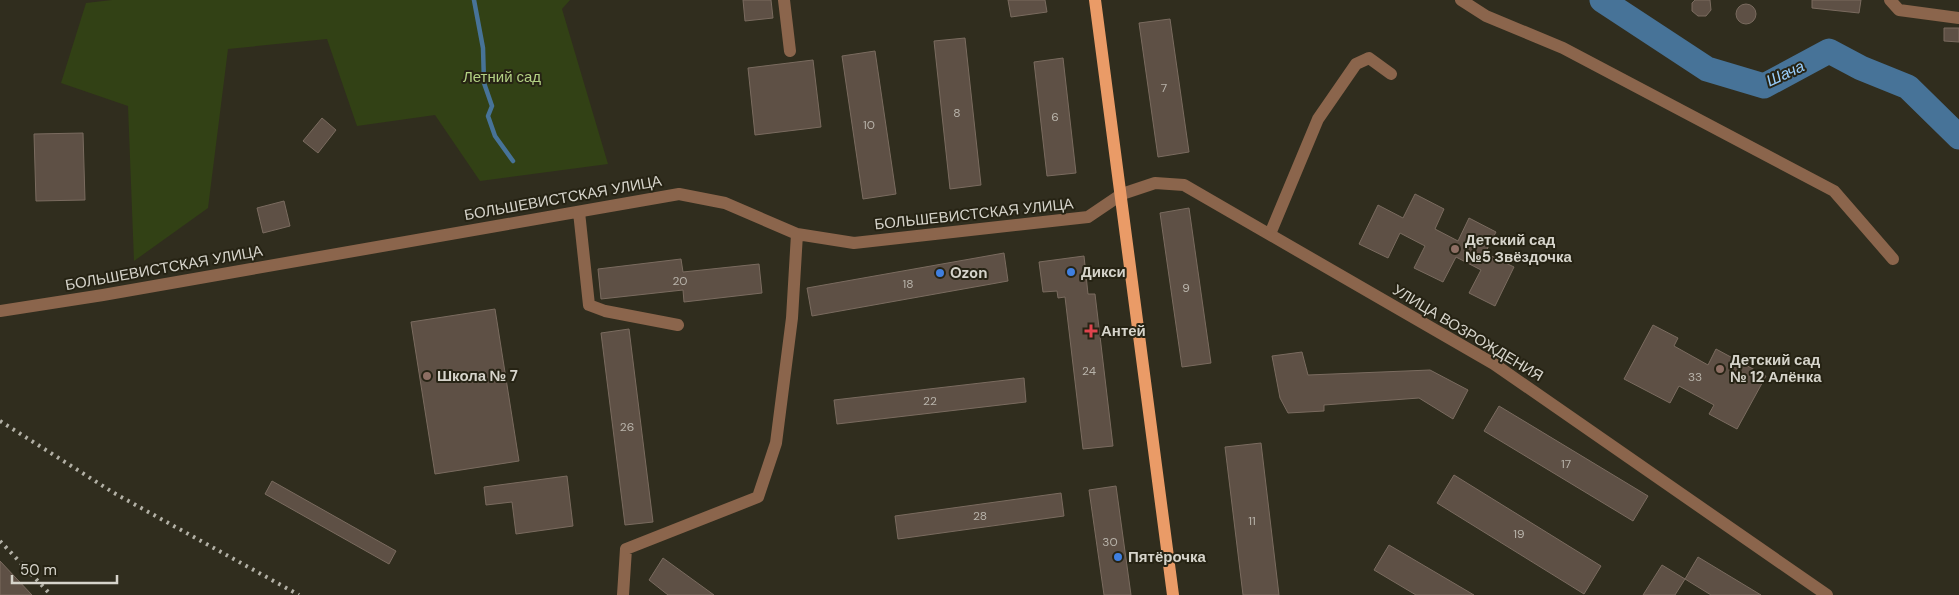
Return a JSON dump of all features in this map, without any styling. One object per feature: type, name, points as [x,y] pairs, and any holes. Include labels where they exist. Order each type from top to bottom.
[{"type":"main road","points":[[1095,0],[1122,194],[1173,595]]},
{"type":"street","points":[[784,0],[790,51]]},
{"type":"street","points":[[1461,0],[1486,16],[1563,48],[1834,191],[1893,259]]},
{"type":"street","points":[[1890,0],[1899,10],[1959,18]]},
{"type":"street","points":[[1270,234],[1318,119],[1356,64],[1369,58],[1390,74]]},
{"type":"street","name":"УЛИЦА ВОЗРОЖДЕНИЯ","points":[[1122,194],[1155,183],[1184,185],[1494,364],[1827,595]]},
{"type":"street","name":"БОЛЬШЕВИСТСКАЯ УЛИЦА","points":[[0,311],[103,295],[679,194],[725,203],[797,234],[854,243],[1088,218],[1122,194]]},
{"type":"street","points":[[579,212],[589,305],[605,311],[678,325]]},
{"type":"street","points":[[622,595],[626,549],[758,497],[776,443],[792,318],[797,234]]},
{"type":"green space","name":"Летний сад","points":[[112,0],[570,0],[562,9],[608,164],[480,181],[435,115],[357,126],[327,39],[228,49],[208,208],[134,261],[128,106],[61,83],[86,3]]},
{"type":"building","points":[[743,0],[771,0],[773,18],[745,21]]},
{"type":"building","points":[[1008,0],[1045,0],[1047,12],[1011,17]]},
{"type":"building","points":[[1695,0],[1710,0],[1711,10],[1706,16],[1698,16],[1692,11],[1692,3]]},
{"type":"building","points":[[1812,0],[1861,0],[1859,13],[1812,8]]},
{"type":"building","points":[[1746,4],[1753,7],[1756,14],[1753,21],[1746,24],[1739,21],[1736,14],[1739,7]]},
{"type":"building","points":[[1170,19],[1189,152],[1158,157],[1139,23]]},
{"type":"building","points":[[1944,28],[1959,28],[1959,42],[1944,41]]},
{"type":"building","points":[[965,38],[981,185],[950,189],[934,41]]},
{"type":"building","points":[[875,51],[896,194],[863,199],[842,56]]},
{"type":"building","points":[[1063,58],[1076,173],[1047,176],[1034,62]]},
{"type":"building","points":[[813,60],[821,127],[755,135],[748,68]]},
{"type":"building","points":[[322,118],[336,130],[318,153],[303,141]]},
{"type":"building","points":[[83,133],[85,200],[36,201],[34,134]]},
{"type":"building","name":"Детский сад №5 Звёздочка","points":[[1415,194],[1444,209],[1435,229],[1458,241],[1469,218],[1496,232],[1485,253],[1514,267],[1495,306],[1469,293],[1481,270],[1456,257],[1443,282],[1414,268],[1425,246],[1400,233],[1388,258],[1359,244],[1378,205],[1403,218]]},
{"type":"building","points":[[284,201],[290,226],[263,233],[257,208]]},
{"type":"building","points":[[1189,208],[1211,363],[1182,367],[1160,213]]},
{"type":"building","points":[[1004,253],[1008,281],[812,316],[807,288]]},
{"type":"building","points":[[1084,256],[1088,294],[1095,294],[1113,446],[1083,449],[1065,297],[1058,298],[1057,291],[1043,292],[1039,262]]},
{"type":"building","points":[[681,259],[683,272],[759,264],[762,293],[684,302],[683,290],[601,299],[598,269]]},
{"type":"building","points":[[495,309],[519,461],[435,474],[411,322]]},
{"type":"building","points":[[1653,325],[1678,338],[1674,346],[1708,365],[1716,349],[1766,376],[1737,429],[1709,414],[1714,405],[1679,386],[1670,403],[1624,379]]},
{"type":"building","points":[[629,329],[653,522],[625,525],[601,333]]},
{"type":"building","points":[[1302,352],[1308,375],[1430,370],[1468,390],[1453,419],[1419,398],[1324,405],[1324,411],[1288,413],[1280,398],[1272,356]]},
{"type":"building","points":[[1024,378],[1026,402],[837,424],[834,400]]},
{"type":"building","points":[[1499,406],[1648,496],[1633,521],[1484,431]]},
{"type":"building","points":[[1261,443],[1279,595],[1243,595],[1225,447]]},
{"type":"building","points":[[1454,475],[1601,566],[1584,594],[1437,503]]},
{"type":"building","points":[[567,476],[573,526],[516,534],[512,502],[486,505],[484,487]]},
{"type":"building","points":[[272,481],[396,551],[389,564],[265,494]]},
{"type":"building","points":[[1116,486],[1131,595],[1104,595],[1089,490]]},
{"type":"building","points":[[1061,493],[1064,516],[898,539],[895,516]]},
{"type":"building","points":[[1389,545],[1474,595],[1416,595],[1374,570]]},
{"type":"building","points":[[1698,557],[1761,595],[1711,595],[1685,579]]},
{"type":"building","points":[[663,558],[714,595],[668,595],[649,580]]},
{"type":"building","points":[[0,561],[32,595],[0,595]]},
{"type":"building","points":[[1662,565],[1685,579],[1675,595],[1643,595]]},
{"type":"waterway","points":[[474,0],[483,48],[484,83],[492,106],[488,116],[495,136],[513,161]]},
{"type":"waterway","name":"Шача","points":[[1602,0],[1707,69],[1764,86],[1829,51],[1861,68],[1908,87],[1959,137]]},
{"type":"railway","points":[[0,421],[114,493],[299,595]]},
{"type":"railway","points":[[0,541],[51,595]]},
{"type":"place","name":"Детский сад №5 Звёздочка","points":[[1455,249]]},
{"type":"place","name":"Дикси","points":[[1071,272]]},
{"type":"place","name":"Ozon","points":[[940,273]]},
{"type":"place","name":"Антей","points":[[1091,331]]},
{"type":"place","name":"Детский сад № 12 Алёнка","points":[[1720,369]]},
{"type":"place","name":"Школа № 7","points":[[427,376]]},
{"type":"place","name":"Пятёрочка","points":[[1118,557]]}]
